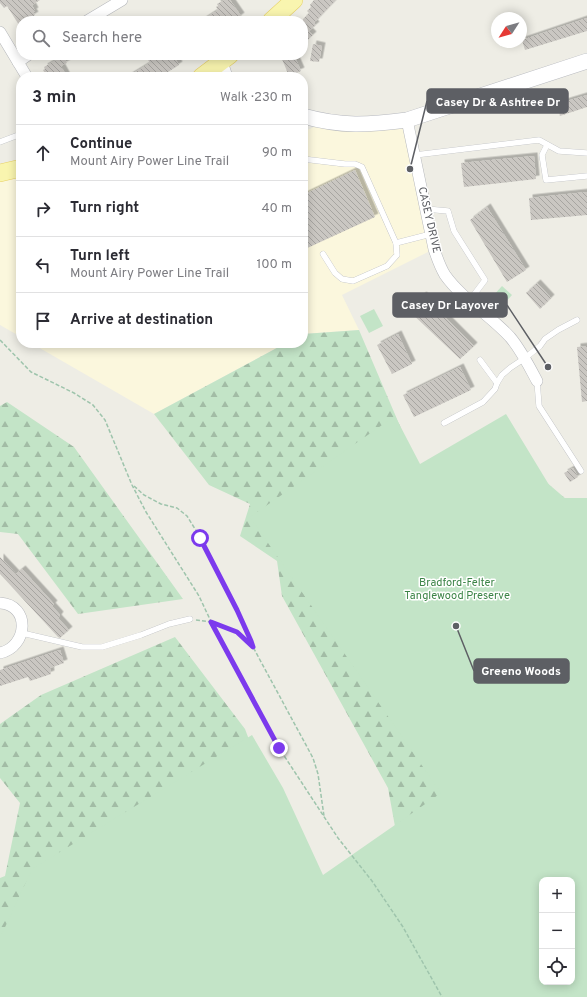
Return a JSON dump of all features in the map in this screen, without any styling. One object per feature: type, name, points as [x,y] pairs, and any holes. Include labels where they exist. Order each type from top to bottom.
[{"type":"main road","points":[[276,16],[294,0]]},
{"type":"main road","points":[[211,72],[225,65]]},
{"type":"main road","points":[[0,174],[16,169]]},
{"type":"street","points":[[95,16],[122,0]]},
{"type":"street","points":[[0,32],[16,59]]},
{"type":"street","points":[[21,60],[18,62],[24,72]]},
{"type":"street","points":[[308,117],[325,122],[351,124],[376,124],[407,120],[587,61]]},
{"type":"street","name":"CASEY DRIVE","points":[[407,120],[438,262],[444,273],[456,287],[508,336],[525,358],[537,381]]},
{"type":"street","points":[[0,603],[6,603],[17,610],[22,622],[22,633],[16,643],[7,652],[0,653]]},
{"type":"lane","points":[[0,142],[16,136]]},
{"type":"lane","points":[[415,155],[539,140],[559,151],[587,153]]},
{"type":"lane","points":[[547,145],[542,155],[546,180],[587,176]]},
{"type":"lane","points":[[308,160],[354,164],[362,168],[396,243],[397,255],[387,266],[352,281],[342,279],[335,273],[323,254]]},
{"type":"lane","points":[[426,209],[448,211],[454,231],[485,280],[470,300]]},
{"type":"lane","points":[[396,243],[431,234]]},
{"type":"lane","points":[[444,423],[483,402],[495,389],[502,375],[540,346],[545,339],[576,320]]},
{"type":"lane","points":[[480,360],[497,383]]},
{"type":"lane","points":[[537,381],[539,406],[581,471]]},
{"type":"lane","points":[[22,633],[82,647],[102,647],[141,635],[169,624],[190,619]]},
{"type":"path","points":[[0,340],[31,372],[74,393],[93,405],[105,420],[132,485],[146,512],[199,596],[211,622],[279,748],[338,838],[372,881],[403,927],[442,997]]},
{"type":"path","points":[[132,485],[144,495],[161,504],[178,508],[187,516],[200,538],[253,647],[313,758],[318,774],[324,817]]},
{"type":"path","points":[[190,619],[211,622],[237,632],[253,647]]},
{"type":"shaded area","points":[[407,120],[434,249],[342,295],[359,330],[308,334],[308,130],[325,122]]},
{"type":"shaded area","points":[[16,169],[16,334],[0,325],[0,173]]},
{"type":"shaded area","points":[[40,348],[277,348],[154,414]]},
{"type":"green space","points":[[502,286],[512,295],[503,305],[493,296]]},
{"type":"green space","points":[[374,309],[383,326],[369,333],[360,316]]},
{"type":"green space","name":"Bradford-Felter Tanglewood Preserve","points":[[359,330],[420,473],[495,438],[587,517],[587,997],[0,997],[0,878],[5,876],[20,803],[0,778],[0,724],[41,695],[175,637],[245,729],[313,908],[404,876],[388,788],[282,596],[277,561],[240,536],[250,504],[209,485],[154,414],[277,348],[308,348],[308,334]]},
{"type":"green space","points":[[7,402],[74,447],[183,599],[78,614],[18,534],[0,532],[0,406]]},
{"type":"green space","name":"Bradford-Felter Tanglewood Preserve","points":[[506,414],[557,498],[587,498],[587,997],[0,997],[0,938],[32,869],[252,735],[283,788],[323,875],[441,793],[250,517],[395,416],[420,464]]},
{"type":"building","points":[[0,0],[40,0],[32,5],[35,15],[16,16],[16,20],[7,6],[4,8],[0,3]]},
{"type":"building","points":[[224,0],[230,0],[241,16],[209,16],[218,10],[216,7],[218,6],[217,4]]},
{"type":"building","points":[[314,0],[336,0],[314,23],[316,25],[309,31],[313,35],[308,40],[308,16],[306,16],[309,13],[307,11],[311,7],[310,5]]},
{"type":"building","points":[[587,18],[587,31],[525,50],[524,48],[527,48],[527,38]]},
{"type":"building","points":[[313,44],[322,46],[319,62],[310,61]]},
{"type":"building","points":[[56,60],[65,60],[67,63],[61,66],[64,72],[44,72],[44,67]]},
{"type":"building","points":[[148,60],[176,60],[179,65],[168,72],[135,72],[150,63]]},
{"type":"building","points":[[282,60],[296,60],[301,71],[287,72]]},
{"type":"building","points":[[587,95],[587,107],[560,116],[557,104]]},
{"type":"building","points":[[534,156],[536,179],[464,187],[461,163]]},
{"type":"building","points":[[355,170],[375,217],[308,248],[308,193]]},
{"type":"building","points":[[587,192],[587,215],[531,220],[529,198]]},
{"type":"building","points":[[487,207],[526,270],[507,282],[470,220]]},
{"type":"building","points":[[537,283],[551,298],[540,309],[526,293]]},
{"type":"building","points":[[423,295],[474,346],[460,359],[408,310]]},
{"type":"building","points":[[398,334],[412,364],[392,374],[377,345]]},
{"type":"building","points":[[587,346],[587,401],[582,402],[577,347]]},
{"type":"building","points":[[460,367],[471,390],[414,417],[403,395]]},
{"type":"building","points":[[573,468],[578,477],[570,482],[564,473]]},
{"type":"building","points":[[0,557],[16,574],[22,569],[54,604],[52,606],[60,615],[58,618],[69,630],[60,638],[0,574]]},
{"type":"building","points":[[60,650],[64,663],[50,668],[51,674],[30,681],[28,677],[0,686],[0,670]]},
{"type":"place","name":"Casey Dr & Ashtree Dr","points":[[410,169]]},
{"type":"place","name":"Casey Dr Layover","points":[[548,367]]},
{"type":"place","name":"Greeno Woods","points":[[456,626]]},
{"type":"route","points":[[200,538],[237,610],[253,647],[237,632],[211,622],[279,748]]}]
